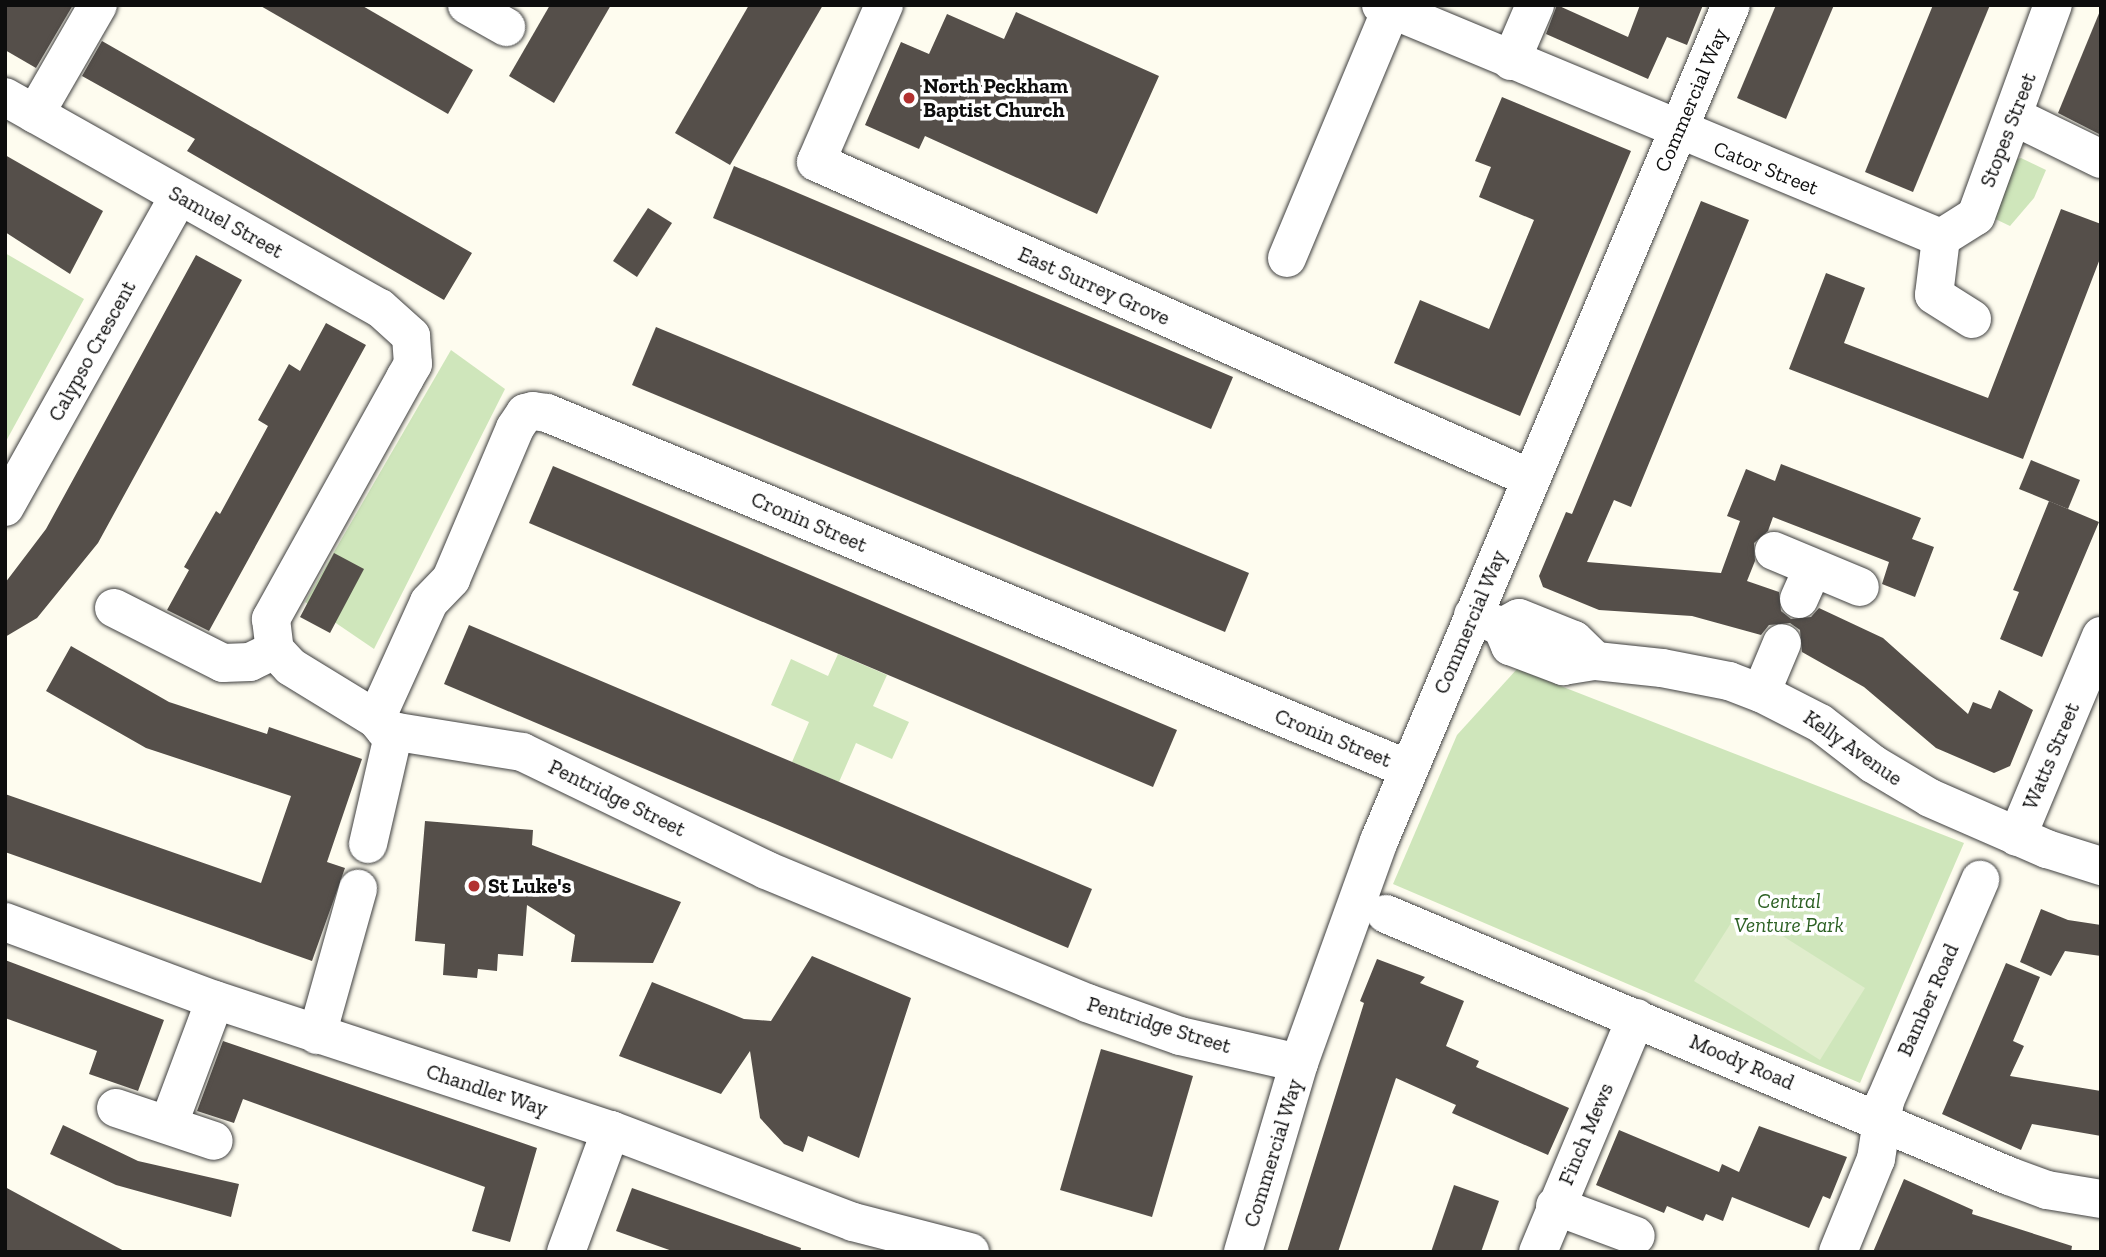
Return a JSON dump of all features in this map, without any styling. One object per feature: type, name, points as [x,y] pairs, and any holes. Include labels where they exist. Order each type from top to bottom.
[{"type":"street","name":"Samuel Street","points":[[98,5],[20,105],[380,308],[411,336],[414,354],[409,371],[271,619],[275,650]]},
{"type":"street","points":[[467,5],[506,27]]},
{"type":"street","name":"East Surrey Grove","points":[[884,5],[816,162],[1530,478]]},
{"type":"street","points":[[1511,61],[1535,5]]},
{"type":"street","name":"Commercial Way","points":[[1243,1252],[1299,1063],[1408,769],[1488,621],[1530,478],[1731,5]]},
{"type":"street","name":"Stopes Street","points":[[1941,238],[1976,216],[2015,117],[2053,5]]},
{"type":"street","points":[[1287,258],[1386,7]]},
{"type":"street","name":"Cator Street","points":[[1386,7],[1677,132],[1941,238]]},
{"type":"street","points":[[2015,117],[2101,159]]},
{"type":"street","name":"Calypso Crescent","points":[[5,507],[179,196]]},
{"type":"street","points":[[1941,238],[1934,295],[1972,319]]},
{"type":"street","name":"Cronin Street","points":[[385,725],[429,602],[452,579],[515,428],[525,413],[533,411],[547,413],[1408,769]]},
{"type":"street","points":[[1774,551],[1806,583],[1860,587]]},
{"type":"street","points":[[114,608],[223,663],[250,662],[275,650]]},
{"type":"street","name":"Kelly Avenue","points":[[1488,621],[1519,618],[1574,640],[1596,661],[1696,673],[1761,693],[1820,723],[1919,792],[2017,837],[2101,866]]},
{"type":"street","name":"Watts Street","points":[[2017,837],[2101,636]]},
{"type":"street","points":[[1761,693],[1782,643]]},
{"type":"street","name":"Pentridge Street","points":[[275,650],[301,675],[385,725],[522,752],[766,870],[1087,1003],[1180,1035],[1299,1063]]},
{"type":"street","points":[[368,844],[385,725]]},
{"type":"street","name":"Bamber Road","points":[[1838,1252],[1875,1159],[1885,1101],[1980,880]]},
{"type":"street","points":[[317,1035],[358,889]]},
{"type":"street","name":"Moody Road","points":[[1386,914],[2047,1190],[2101,1199]]},
{"type":"street","name":"Chandler Way","points":[[5,922],[215,1000],[611,1130],[848,1237],[970,1252]]},
{"type":"street","points":[[169,1123],[215,1000]]},
{"type":"street","name":"Finch Mews","points":[[1538,1252],[1636,1018]]},
{"type":"street","points":[[116,1108],[169,1123],[214,1142]]},
{"type":"street","points":[[566,1252],[611,1130]]},
{"type":"street","points":[[1555,1206],[1636,1236]]},
{"type":"green space","points":[[2021,158],[2046,170],[2034,198],[2010,226],[1989,216],[2013,160]]},
{"type":"green space","points":[[5,253],[84,299],[5,443]]},
{"type":"green space","points":[[451,350],[505,389],[374,649],[305,602]]},
{"type":"green space","points":[[838,654],[887,675],[873,706],[909,722],[892,759],[856,743],[839,782],[792,762],[809,722],[771,705],[791,659],[828,676]]},
{"type":"green space","name":"Central Venture Park","points":[[1517,669],[1964,843],[1860,1083],[1393,884],[1457,735]]},
{"type":"green space","points":[[1740,909],[1865,988],[1820,1060],[1694,981]]},
{"type":"building","points":[[5,5],[73,5],[36,68],[5,50]]},
{"type":"building","points":[[259,5],[361,5],[473,70],[448,114]]},
{"type":"building","points":[[550,5],[611,5],[554,103],[509,76]]},
{"type":"building","points":[[749,5],[823,5],[730,165],[675,133]]},
{"type":"building","points":[[1557,5],[1628,37],[1640,5],[1703,5],[1687,45],[1667,37],[1648,79],[1546,34]]},
{"type":"building","points":[[1776,5],[1834,5],[1786,119],[1737,98]]},
{"type":"building","points":[[1933,5],[1990,5],[1913,192],[1865,172]]},
{"type":"building","points":[[2101,11],[2101,135],[2058,113]]},
{"type":"building","points":[[1016,12],[1159,76],[1097,214],[925,136],[919,149],[865,125],[901,42],[929,54],[947,14],[1004,39]]},
{"type":"building","points":[[102,41],[472,253],[444,300],[187,151],[195,139],[82,76]]},
{"type":"building","points":[[1502,97],[1631,151],[1520,416],[1394,363],[1420,300],[1489,329],[1534,220],[1479,197],[1491,167],[1475,161]]},
{"type":"building","points":[[5,155],[103,211],[70,274],[5,232]]},
{"type":"building","points":[[734,166],[1233,377],[1211,429],[713,218]]},
{"type":"building","points":[[1701,201],[1749,220],[1631,507],[1614,500],[1587,562],[1721,573],[1740,521],[1727,516],[1746,469],[1775,481],[1781,464],[1921,518],[1912,539],[1934,547],[1915,597],[1882,584],[1889,562],[1773,517],[1768,531],[1754,543],[1755,561],[1747,581],[1779,592],[1781,611],[1791,619],[1811,617],[1819,608],[1883,638],[1968,714],[1973,702],[1991,709],[1999,690],[2033,710],[2010,766],[1994,773],[1936,748],[1864,687],[1802,652],[1800,630],[1790,623],[1769,625],[1761,635],[1692,616],[1599,610],[1543,587],[1539,576],[1566,512],[1572,514]]},
{"type":"building","points":[[648,208],[672,223],[637,277],[613,261]]},
{"type":"building","points":[[2061,209],[2101,224],[2101,256],[2023,459],[1789,369],[1826,273],[1865,288],[1844,343],[1988,398]]},
{"type":"building","points":[[196,255],[242,280],[98,543],[37,618],[5,637],[5,583],[46,529]]},
{"type":"building","points":[[326,323],[366,345],[209,631],[167,610],[189,570],[184,567],[216,511],[220,514],[268,426],[258,420],[289,364],[300,371]]},
{"type":"building","points":[[656,327],[1249,573],[1225,632],[632,385]]},
{"type":"building","points":[[2031,460],[2080,480],[2068,509],[2019,489]]},
{"type":"building","points":[[553,466],[1177,730],[1153,787],[529,523]]},
{"type":"building","points":[[2049,501],[2099,522],[2042,657],[2000,639],[2019,592],[2013,590]]},
{"type":"building","points":[[334,553],[364,569],[330,633],[300,617]]},
{"type":"building","points":[[469,625],[1092,889],[1068,948],[444,684]]},
{"type":"building","points":[[71,646],[169,702],[267,734],[269,727],[362,759],[327,862],[345,868],[312,961],[5,852],[5,794],[261,883],[291,796],[146,748],[46,691]]},
{"type":"building","points":[[425,821],[533,830],[532,845],[681,902],[653,963],[571,962],[575,935],[527,905],[523,956],[498,954],[497,971],[478,969],[477,978],[443,975],[445,944],[415,941]]},
{"type":"building","points":[[2041,909],[2068,920],[2101,925],[2101,956],[2065,951],[2051,976],[2020,962]]},
{"type":"building","points":[[812,956],[911,998],[859,1158],[808,1136],[803,1152],[784,1144],[760,1118],[750,1051],[721,1094],[619,1056],[652,982],[744,1019],[771,1021]]},
{"type":"building","points":[[1377,959],[1425,977],[1420,983],[1464,1001],[1446,1046],[1479,1061],[1476,1067],[1569,1108],[1548,1155],[1452,1113],[1456,1105],[1396,1078],[1338,1252],[1287,1252],[1364,1003],[1360,1001]]},
{"type":"building","points":[[5,960],[164,1020],[138,1091],[89,1074],[97,1051],[5,1018]]},
{"type":"building","points":[[2006,963],[2040,977],[2013,1041],[2024,1046],[2010,1076],[2101,1091],[2101,1136],[2032,1124],[2021,1150],[1942,1114]]},
{"type":"building","points":[[223,1041],[537,1148],[510,1242],[472,1231],[485,1187],[243,1099],[234,1123],[197,1111]]},
{"type":"building","points":[[1101,1049],[1193,1076],[1152,1217],[1060,1190]]},
{"type":"building","points":[[63,1125],[138,1161],[239,1184],[231,1217],[116,1185],[50,1154]]},
{"type":"building","points":[[1759,1126],[1847,1157],[1830,1199],[1823,1196],[1809,1228],[1732,1197],[1723,1221],[1706,1214],[1703,1221],[1667,1206],[1664,1213],[1596,1185],[1619,1130],[1719,1172],[1722,1164],[1739,1172]]},
{"type":"building","points":[[1904,1179],[1973,1210],[1972,1214],[2072,1246],[2071,1252],[1873,1252]]},
{"type":"building","points":[[1454,1185],[1499,1201],[1481,1252],[1431,1252]]},
{"type":"building","points":[[5,1187],[40,1206],[126,1252],[5,1252]]},
{"type":"building","points":[[632,1188],[801,1248],[800,1252],[675,1252],[616,1231]]},
{"type":"place","name":"North Peckham Baptist Church","points":[[909,98]]},
{"type":"place","name":"St Luke's","points":[[474,886]]}]
